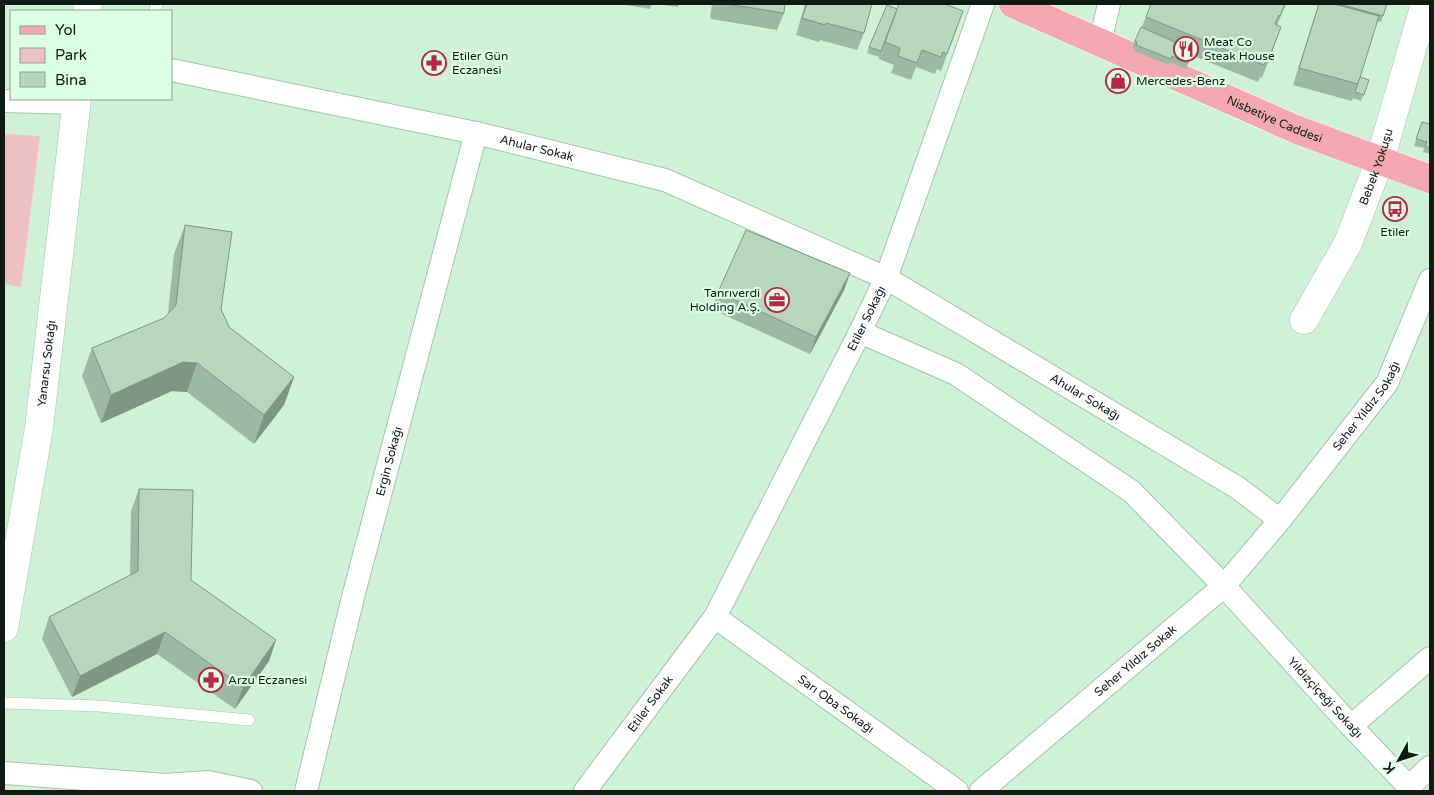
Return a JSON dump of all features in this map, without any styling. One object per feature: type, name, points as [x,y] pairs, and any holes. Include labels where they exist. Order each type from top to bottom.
[{"type":"main road","name":"Nisbetiye Caddesi","points":[[1013,4],[1295,130],[1430,179]]},
{"type":"street","name":"Etiler Sokağı","points":[[715,617],[886,278],[983,4]]},
{"type":"street","points":[[1100,42],[1109,4]]},
{"type":"street","name":"Bebek Yokuşu","points":[[1304,320],[1348,243],[1380,160],[1425,4]]},
{"type":"street","points":[[1414,43],[1430,22]]},
{"type":"street","name":"Ahular Sokak","points":[[172,70],[476,133],[665,180],[886,278]]},
{"type":"street","points":[[4,101],[77,101]]},
{"type":"street","name":"Yanarsu Sokağı","points":[[4,628],[39,428],[77,101]]},
{"type":"street","name":"Ergin Sokağı","points":[[306,791],[353,597],[476,133]]},
{"type":"street","name":"Ahular Sokağı","points":[[886,278],[1238,488],[1280,520]]},
{"type":"street","name":"Seher Yıldız Sokağı","points":[[1280,520],[1387,383],[1430,280]]},
{"type":"street","points":[[860,332],[956,374],[1131,491],[1224,586]]},
{"type":"street","name":"Seher Yıldız Sokak","points":[[981,791],[1224,586],[1280,520]]},
{"type":"street","name":"Yıldızçiçeği Sokağı","points":[[1224,586],[1409,787],[1430,767]]},
{"type":"street","name":"Etiler Sokak","points":[[585,791],[715,617]]},
{"type":"street","name":"Sarı Oba Sokağı","points":[[715,617],[957,791]]},
{"type":"street","points":[[1351,726],[1430,658]]},
{"type":"street","points":[[4,773],[166,786],[208,782],[252,791]]},
{"type":"lane","points":[[4,703],[99,706],[249,720]]},
{"type":"green space","points":[[4,134],[40,136],[21,287],[4,284]]},
{"type":"building","points":[[727,4],[785,4],[784,13]]},
{"type":"building","points":[[807,4],[872,4],[864,33],[802,18]]},
{"type":"building","points":[[899,4],[945,4],[963,11],[947,54],[943,52],[941,57],[922,50],[917,63],[898,56],[900,48],[885,42]]},
{"type":"building","points":[[1151,4],[1285,4],[1275,24],[1281,27],[1268,61],[1266,60],[1264,65],[1146,17]]},
{"type":"building","points":[[1319,4],[1334,4],[1379,16],[1358,84],[1299,68]]},
{"type":"building","points":[[1339,4],[1387,4],[1383,16]]},
{"type":"building","points":[[887,5],[897,9],[881,51],[869,47]]},
{"type":"building","points":[[1141,27],[1193,50],[1188,63],[1172,56],[1171,59],[1136,45],[1137,42],[1135,41]]},
{"type":"building","points":[[1360,77],[1369,80],[1364,95],[1355,92]]},
{"type":"building","points":[[1422,122],[1430,124],[1430,148],[1425,146],[1427,142],[1416,139]]},
{"type":"building","points":[[185,225],[232,232],[221,309],[229,327],[294,377],[264,415],[197,363],[183,362],[111,395],[92,348],[164,318],[176,305]]},
{"type":"building","name":"Tanrıverdi Holding A.Ş.","points":[[746,230],[850,273],[816,337],[718,292]]},
{"type":"building","points":[[139,489],[193,490],[191,580],[276,640],[243,687],[165,632],[80,676],[49,617],[138,571]]},
{"type":"place","name":"Meat Co Steak House","points":[[1186,49]]},
{"type":"place","name":"Etiler Gün Eczanesi","points":[[434,63]]},
{"type":"place","name":"Mercedes-Benz","points":[[1118,81]]},
{"type":"place","name":"Etiler","points":[[1395,209]]},
{"type":"place","name":"Tanrıverdi Holding A.Ş.","points":[[777,300]]},
{"type":"place","name":"Arzu Eczanesi","points":[[211,680]]}]
